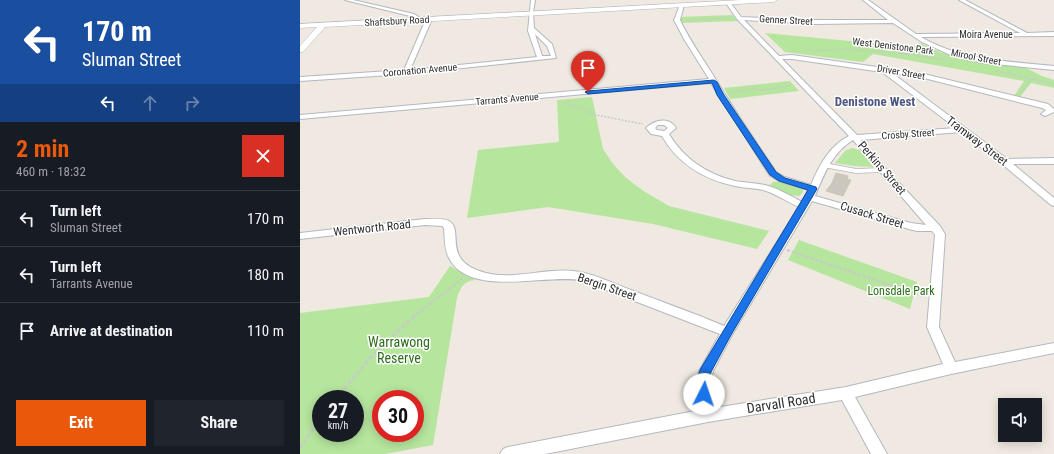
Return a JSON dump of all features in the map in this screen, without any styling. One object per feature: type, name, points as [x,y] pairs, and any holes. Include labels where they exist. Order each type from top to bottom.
[{"type":"street","points":[[347,0],[412,15],[420,20]]},
{"type":"street","points":[[531,28],[550,45],[554,57],[540,58],[531,28],[533,0]]},
{"type":"street","name":"Shaftsbury Road","points":[[300,26],[774,0]]},
{"type":"street","name":"Mirool Street","points":[[865,0],[931,44],[964,56],[1054,68]]},
{"type":"street","points":[[961,0],[1028,34]]},
{"type":"street","name":"Perkins Street","points":[[728,3],[739,18],[855,138],[882,170],[936,228]]},
{"type":"street","points":[[682,5],[677,20],[683,32],[721,95],[773,174],[809,197]]},
{"type":"street","name":"Genner Street","points":[[739,18],[815,22],[895,21]]},
{"type":"street","points":[[406,72],[429,19]]},
{"type":"street","points":[[300,50],[323,25]]},
{"type":"street","name":"Moira Avenue","points":[[918,35],[1054,34]]},
{"type":"street","name":"Driver Street","points":[[776,58],[792,57],[920,75],[1024,101],[1054,119]]},
{"type":"street","name":"Coronation Avenue","points":[[300,79],[406,72],[540,58]]},
{"type":"street","name":"Tramway Street","points":[[882,69],[1005,162],[1054,203]]},
{"type":"street","points":[[899,82],[902,78],[920,75]]},
{"type":"street","name":"Tarrants Avenue","points":[[300,117],[714,82]]},
{"type":"street","points":[[652,125],[650,128],[651,130],[654,132],[664,133],[670,145],[680,157],[710,175],[732,182],[809,197]]},
{"type":"street","name":"Crosby Street","points":[[855,138],[962,130]]},
{"type":"street","points":[[708,415],[703,383],[706,371],[727,332],[809,197],[824,165],[838,147],[850,138],[855,138]]},
{"type":"street","points":[[1005,162],[1054,161]]},
{"type":"street","points":[[759,187],[773,174]]},
{"type":"street","name":"Cusack Street","points":[[809,197],[908,226],[917,228],[936,228]]},
{"type":"street","name":"Wentworth Road","points":[[300,236],[425,222],[444,223]]},
{"type":"street","name":"Bergin Street","points":[[444,223],[449,227],[451,253],[459,263],[472,272],[486,277],[505,279],[551,273],[579,276],[727,332]]},
{"type":"street","points":[[936,228],[940,234],[934,327],[951,368]]},
{"type":"street","name":"Darvall Road","points":[[508,454],[708,415],[846,393],[951,368],[1054,348]]},
{"type":"street","points":[[846,393],[879,454]]},
{"type":"lane","points":[[824,165],[856,171],[882,170]]},
{"type":"path","points":[[677,20],[739,18]]},
{"type":"path","name":"West Denistone Park","points":[[805,52],[828,48],[851,47],[862,50],[927,56],[947,60]]},
{"type":"path","points":[[995,70],[1054,84]]},
{"type":"path","points":[[1015,99],[1031,79]]},
{"type":"path","points":[[721,95],[750,89],[764,90],[801,83]]},
{"type":"path","points":[[556,95],[558,99],[596,115],[652,125]]},
{"type":"path","points":[[779,247],[936,301]]},
{"type":"path","points":[[343,390],[370,358],[421,309],[472,272]]},
{"type":"path","points":[[300,448],[312,430]]},
{"type":"green space","points":[[732,15],[738,21],[681,23],[679,17]]},
{"type":"green space","points":[[765,33],[913,47],[920,43],[942,53],[966,60],[1024,67],[1054,80],[1054,88],[1031,83],[1020,97],[1014,96],[1024,81],[873,54],[863,62],[785,52]]},
{"type":"green space","points":[[790,81],[799,91],[730,99],[724,88]]},
{"type":"green space","points":[[592,97],[603,149],[613,164],[626,178],[645,192],[669,206],[769,231],[757,249],[653,224],[548,207],[467,218],[478,150],[559,142],[557,100]]},
{"type":"green space","points":[[852,148],[859,150],[875,167],[835,163],[846,150]]},
{"type":"green space","points":[[773,182],[793,184],[803,190],[803,192],[799,196],[790,195],[771,187],[770,185]]},
{"type":"green space","name":"Lonsdale Park","points":[[799,240],[917,282],[910,309],[788,260]]},
{"type":"green space","name":"Warrawong Reserve","points":[[450,266],[476,280],[465,283],[457,298],[433,445],[385,454],[300,454],[300,313],[429,297]]},
{"type":"building","points":[[836,173],[848,176],[847,179],[851,180],[843,196],[826,191],[832,183]]},
{"type":"district","name":"Denistone West","points":[[875,101]]},
{"type":"route","points":[[588,92],[714,82],[773,174],[782,179],[813,189],[727,332],[706,371],[703,383],[704,394]]}]
